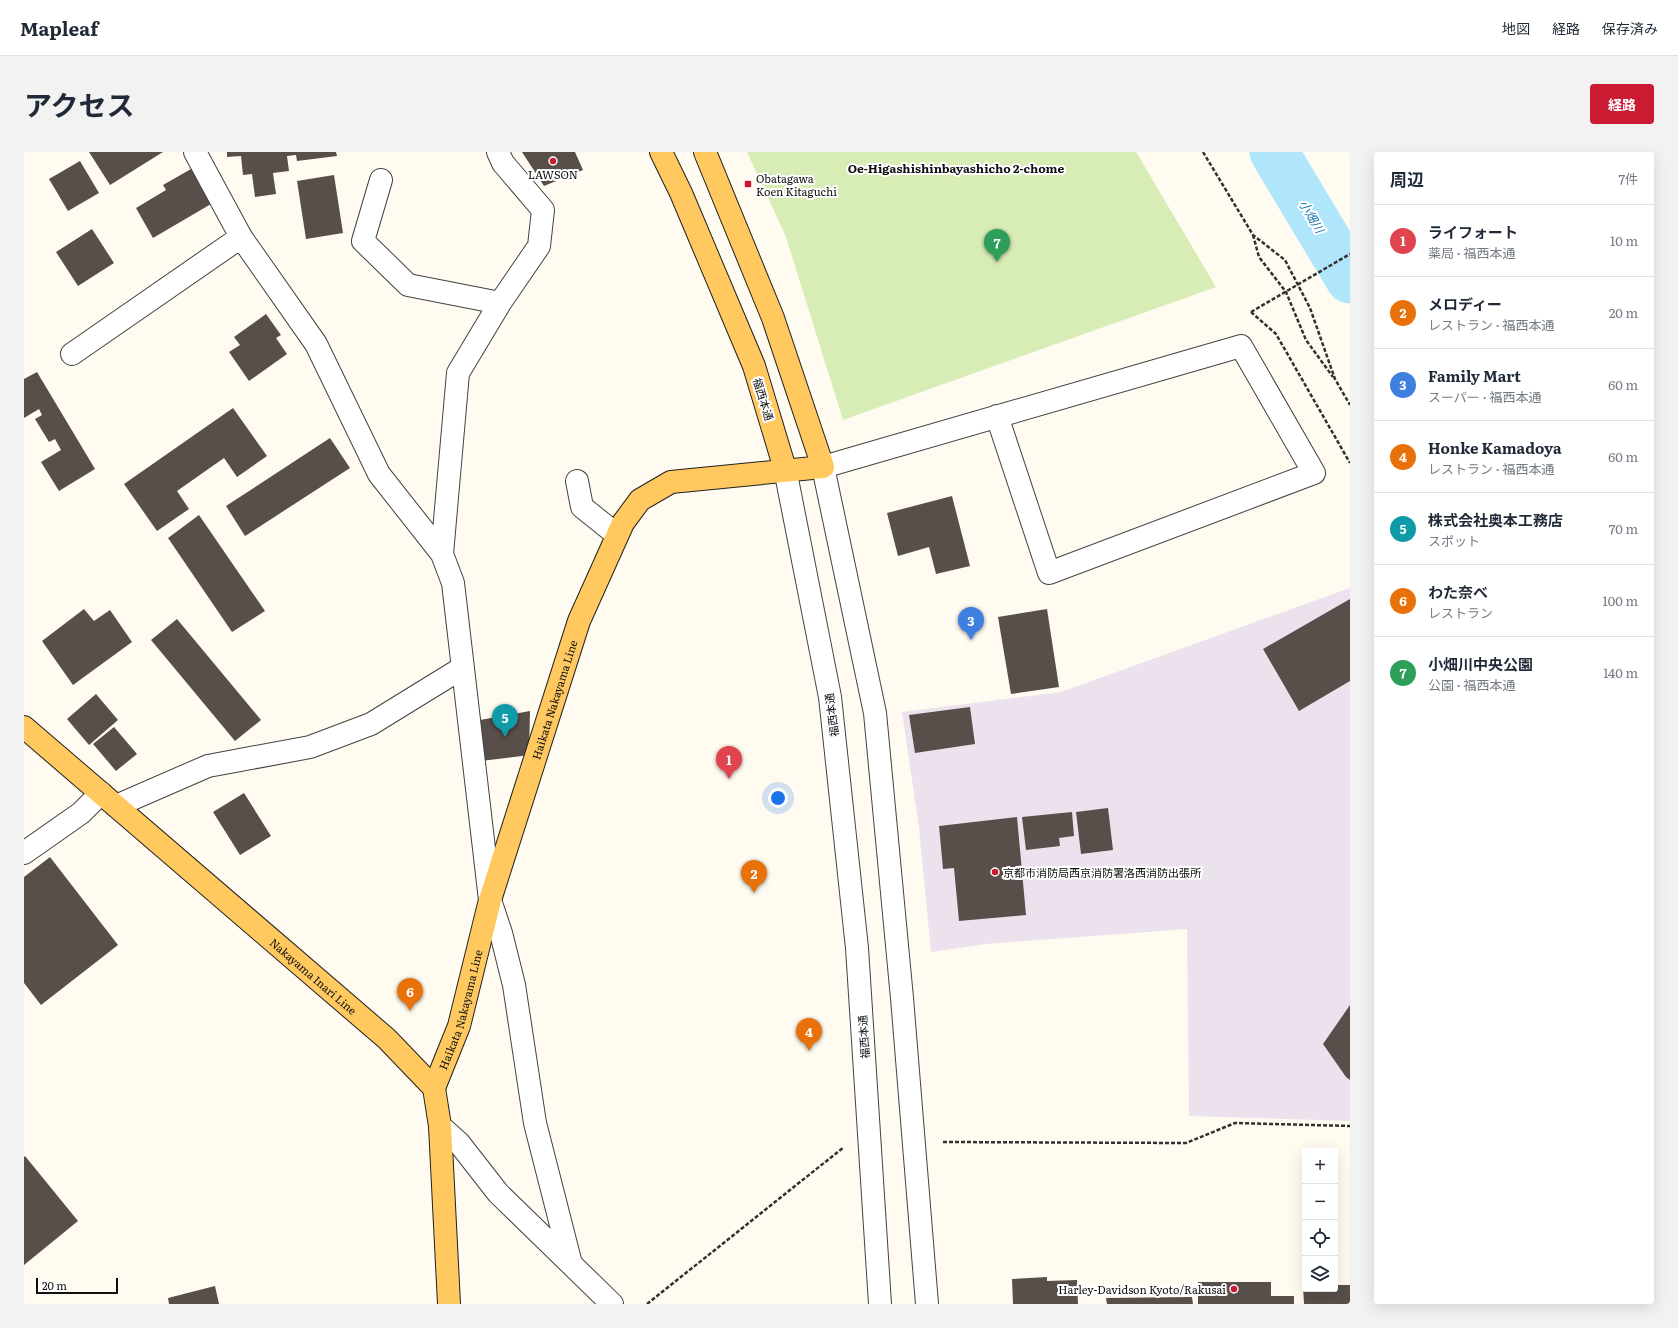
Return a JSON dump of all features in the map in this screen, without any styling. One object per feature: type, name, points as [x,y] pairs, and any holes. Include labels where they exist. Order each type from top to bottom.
[{"type":"main road","name":"福西本通","points":[[661,152],[681,193],[754,366],[786,469]]},
{"type":"main road","points":[[704,152],[773,318],[823,467]]},
{"type":"main road","name":"Haikata Nakayama Line","points":[[434,1088],[459,1026],[490,900],[579,621],[623,523],[640,500],[671,482],[786,469],[823,467]]},
{"type":"main road","name":"Nakayama Inari Line","points":[[25,729],[387,1039],[434,1088]]},
{"type":"main road","points":[[434,1088],[440,1126],[449,1304]]},
{"type":"street","points":[[195,152],[241,237],[316,344],[379,474],[442,554],[453,583],[490,900],[501,933],[514,985],[535,1123],[588,1304]]},
{"type":"street","points":[[442,554],[458,373],[500,303],[539,246],[543,210],[503,163],[498,152]]},
{"type":"street","points":[[381,180],[363,241],[408,284],[500,303]]},
{"type":"street","points":[[72,354],[241,237]]},
{"type":"street","points":[[927,1304],[902,998],[875,713],[823,467],[997,416],[1241,346],[1314,473],[1049,573],[997,416]]},
{"type":"street","name":"福西本通","points":[[786,469],[831,705],[857,948],[880,1304]]},
{"type":"street","points":[[577,481],[582,507],[618,535]]},
{"type":"street","points":[[24,853],[81,813],[109,800],[208,766],[310,747],[371,724],[462,668]]},
{"type":"street","points":[[440,1126],[459,1143],[498,1193],[612,1304]]},
{"type":"path","points":[[1203,152],[1253,235],[1259,257],[1286,292],[1306,340],[1335,379],[1350,405]]},
{"type":"path","points":[[1253,235],[1285,260],[1310,308],[1335,379]]},
{"type":"path","points":[[1350,254],[1251,312],[1276,334],[1350,463]]},
{"type":"path","points":[[943,1142],[1186,1143],[1235,1123],[1350,1126]]},
{"type":"path","points":[[647,1304],[847,1145]]},
{"type":"shaded area","points":[[1350,588],[1350,1121],[1189,1116],[1187,929],[986,944],[931,952],[919,828],[902,712],[1061,692]]},
{"type":"green space","points":[[747,152],[1136,152],[1216,287],[843,420],[786,237]]},
{"type":"building","points":[[89,152],[163,152],[110,185]]},
{"type":"building","points":[[227,152],[336,152],[337,156],[297,161],[296,155],[287,156],[289,171],[273,173],[276,194],[255,197],[252,174],[243,175],[241,156],[227,157]]},
{"type":"building","name":"LAWSON","points":[[522,152],[575,152],[583,170],[544,186]]},
{"type":"building","points":[[80,161],[99,193],[68,211],[49,179]]},
{"type":"building","points":[[191,169],[211,204],[153,238],[136,208],[166,190],[163,185]]},
{"type":"building","points":[[334,175],[343,233],[306,239],[297,181]]},
{"type":"building","points":[[92,229],[114,263],[78,286],[56,252]]},
{"type":"building","points":[[266,314],[281,335],[276,338],[287,354],[249,381],[229,352],[240,345],[234,337]]},
{"type":"building","points":[[37,372],[95,469],[59,491],[41,462],[61,450],[55,439],[49,442],[35,419],[42,415],[39,409],[24,418],[24,379]]},
{"type":"building","points":[[233,408],[267,456],[237,477],[224,458],[177,491],[189,509],[157,531],[124,484]]},
{"type":"building","points":[[330,438],[350,468],[245,536],[226,506]]},
{"type":"building","points":[[952,496],[970,566],[936,574],[929,547],[898,556],[887,513]]},
{"type":"building","points":[[199,515],[265,611],[232,632],[168,538]]},
{"type":"building","points":[[1350,599],[1350,681],[1299,711],[1263,649]]},
{"type":"building","points":[[84,609],[94,621],[110,610],[132,642],[73,685],[42,641]]},
{"type":"building","points":[[1047,609],[1059,687],[1011,694],[998,617]]},
{"type":"building","points":[[177,619],[261,720],[235,741],[151,640]]},
{"type":"building","points":[[96,694],[118,720],[89,745],[67,719]]},
{"type":"building","points":[[970,707],[975,744],[915,753],[909,715]]},
{"type":"building","points":[[530,711],[529,755],[481,761],[480,720]]},
{"type":"building","points":[[114,727],[137,754],[116,771],[93,744]]},
{"type":"building","points":[[244,793],[271,836],[240,855],[213,812]]},
{"type":"building","points":[[1108,808],[1113,850],[1081,854],[1076,812]]},
{"type":"building","points":[[1072,812],[1074,836],[1059,838],[1060,846],[1026,850],[1022,817]]},
{"type":"building","points":[[1017,817],[1026,915],[959,921],[954,868],[943,869],[939,826]]},
{"type":"building","points":[[50,857],[118,945],[41,1005],[24,983],[24,877]]},
{"type":"building","points":[[1350,1005],[1350,1080],[1346,1077],[1323,1044]]},
{"type":"building","points":[[25,1156],[78,1221],[24,1265],[24,1157]]},
{"type":"building","points":[[1047,1277],[1047,1281],[1077,1280],[1078,1304],[1013,1304],[1012,1279]]},
{"type":"building","name":"Harley-Davidson Kyoto/Rakusai","points":[[1198,1282],[1271,1282],[1271,1296],[1294,1296],[1294,1304],[1198,1304]]},
{"type":"building","points":[[1338,1285],[1350,1285],[1350,1304],[1304,1304],[1303,1292],[1338,1292]]},
{"type":"building","points":[[215,1286],[219,1304],[169,1304],[168,1298]]},
{"type":"building","points":[[1192,1297],[1193,1304],[1107,1304],[1106,1298]]},
{"type":"waterway","name":"小畑川","points":[[1274,152],[1350,279]]},
{"type":"place","name":"LAWSON","points":[[553,161]]},
{"type":"place","name":"Obatagawa Koen Kitaguchi","points":[[748,184]]},
{"type":"place","name":"小畑川中央公園","points":[[997,262]]},
{"type":"place","name":"Family Mart","points":[[971,640]]},
{"type":"place","name":"株式会社奥本工務店","points":[[505,737]]},
{"type":"place","name":"ライフォート","points":[[729,779]]},
{"type":"place","name":"京都市消防局西京消防署洛西消防出張所","points":[[995,872]]},
{"type":"place","name":"メロディー","points":[[754,893]]},
{"type":"place","name":"わた奈べ","points":[[410,1011]]},
{"type":"place","name":"Honke Kamadoya","points":[[809,1051]]},
{"type":"place","name":"Harley-Davidson Kyoto/Rakusai","points":[[1234,1289]]},
{"type":"district","name":"Oe-Higashishinbayashicho 2-chome","points":[[956,168]]}]
